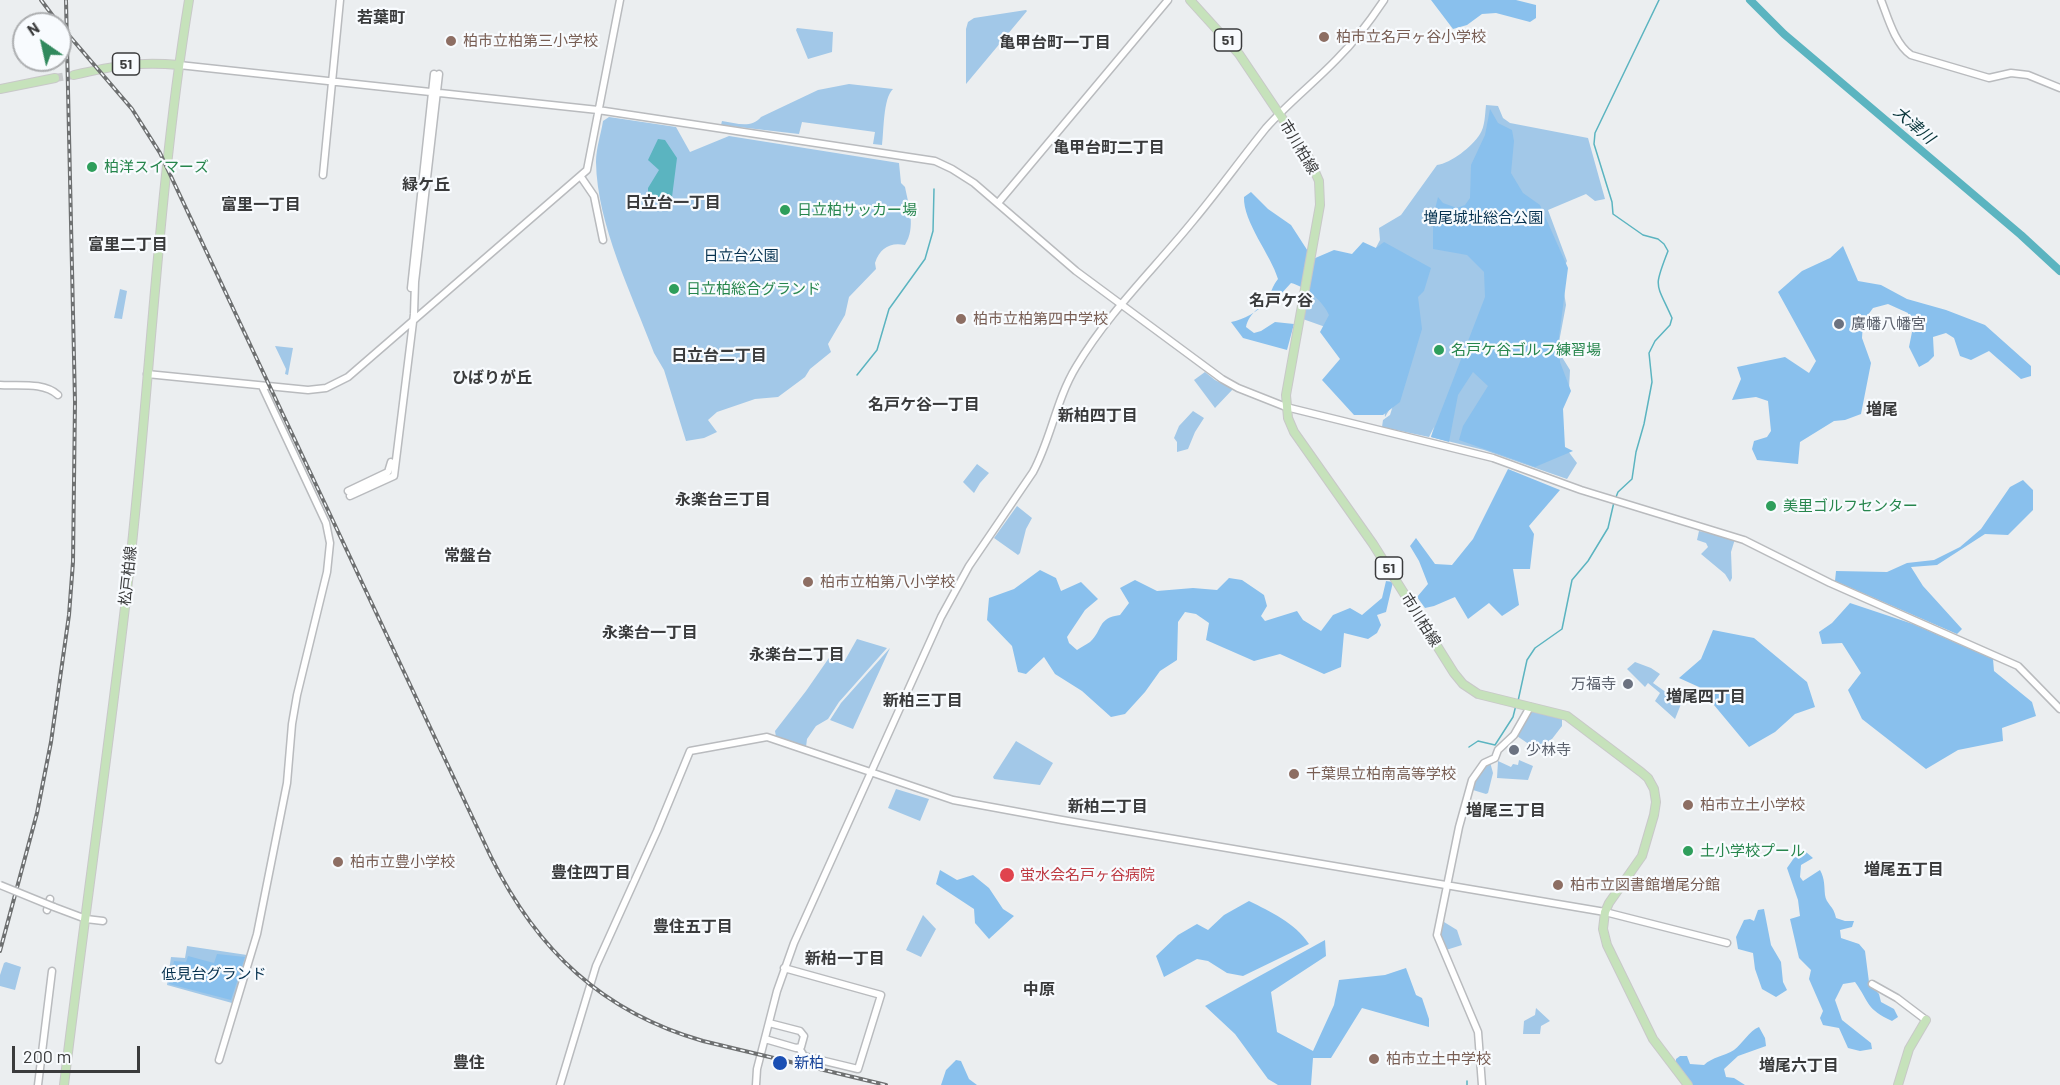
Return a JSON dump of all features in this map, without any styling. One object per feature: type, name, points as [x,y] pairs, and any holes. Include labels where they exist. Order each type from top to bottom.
[{"type":"main road","name":"松戸柏線","points":[[64,1085],[128,588],[160,223],[178,65],[189,0]]},
{"type":"main road","name":"市川柏線","points":[[1190,0],[1239,54],[1315,169],[1319,182],[1320,197],[1286,391],[1286,407],[1290,425],[1373,544],[1459,680],[1468,689],[1478,694],[1558,713],[1574,720],[1641,772],[1654,789],[1656,809],[1642,856],[1605,912]]},
{"type":"main road","name":"51","points":[[74,75],[126,64],[152,62],[178,65]]},
{"type":"main road","points":[[0,89],[55,78]]},
{"type":"main road","points":[[1605,912],[1603,929],[1605,938],[1643,1020],[1663,1054],[1688,1085]]},
{"type":"main road","points":[[1898,1085],[1909,1049],[1926,1020]]},
{"type":"street","points":[[323,175],[340,0]]},
{"type":"street","points":[[147,374],[308,390],[334,385],[348,377],[581,177],[590,166],[597,110],[620,0]]},
{"type":"street","points":[[998,203],[1168,0]]},
{"type":"street","points":[[756,1085],[757,1068],[784,968],[941,617],[969,566],[1039,461],[1076,366],[1121,305],[1193,222],[1279,113],[1337,60],[1370,21],[1384,0]]},
{"type":"street","points":[[1881,0],[1895,32],[1906,51],[1911,55],[1989,78],[2011,73],[2028,75],[2060,88]]},
{"type":"street","points":[[178,65],[597,110],[935,161],[965,176],[1076,272],[1222,379],[1238,388],[1286,407],[1493,458],[1587,492],[1744,540],[1840,587],[2018,666],[2060,709]]},
{"type":"street","points":[[349,493],[390,469],[399,390],[411,322],[411,281],[436,74]]},
{"type":"street","points":[[581,177],[594,195],[603,240]]},
{"type":"street","points":[[0,385],[42,387],[58,395]]},
{"type":"street","points":[[219,1060],[257,934],[287,783],[297,695],[330,561],[326,523],[262,386]]},
{"type":"street","points":[[1482,1085],[1478,1032],[1437,935],[1472,780],[1484,763],[1495,758],[1498,750],[1514,735],[1530,707]]},
{"type":"street","points":[[560,1085],[596,966],[690,750],[767,737],[953,800],[1605,912],[1727,943]]},
{"type":"street","points":[[0,885],[50,908],[86,919],[103,921]]},
{"type":"street","points":[[50,899],[50,908]]},
{"type":"street","points":[[765,1040],[799,1048],[804,1056],[858,1069],[881,995],[784,968]]},
{"type":"street","points":[[38,1085],[52,971]]},
{"type":"street","points":[[1872,984],[1897,998],[1926,1020]]},
{"type":"street","points":[[769,1023],[802,1033],[804,1038],[799,1048]]},
{"type":"green space","points":[[1431,0],[1516,0],[1536,5],[1536,18],[1530,22],[1496,13],[1482,14],[1467,25],[1453,29]]},
{"type":"green space","points":[[1026,10],[966,84],[968,22],[974,18]]},
{"type":"green space","points":[[797,28],[833,32],[832,52],[808,59]]},
{"type":"green space","points":[[849,84],[893,89],[887,100],[882,145],[873,144],[875,132],[802,122],[799,134],[721,125],[722,121],[753,123],[818,90]]},
{"type":"green space","name":"増尾城址総合公園","points":[[1486,105],[1498,106],[1503,118],[1510,123],[1588,138],[1605,199],[1595,201],[1586,194],[1548,210],[1567,261],[1561,273],[1566,305],[1559,342],[1562,357],[1570,370],[1569,389],[1561,414],[1561,452],[1568,451],[1577,463],[1567,479],[1484,450],[1431,437],[1434,427],[1429,437],[1382,427],[1383,420],[1390,415],[1394,402],[1385,417],[1379,346],[1300,318],[1312,262],[1369,261],[1380,240],[1379,228],[1401,215],[1437,165],[1455,158],[1467,149],[1480,134]]},
{"type":"green space","points":[[1490,109],[1498,123],[1512,130],[1514,141],[1511,173],[1523,193],[1540,205],[1568,268],[1559,337],[1560,362],[1571,391],[1563,409],[1565,447],[1573,451],[1535,467],[1459,440],[1463,426],[1488,386],[1473,372],[1458,395],[1449,442],[1431,437],[1485,297],[1484,272],[1467,255],[1433,249],[1433,217],[1438,197],[1443,203],[1457,208],[1465,205],[1470,198],[1471,165],[1485,135]]},
{"type":"green space","name":"日立台公園","points":[[609,117],[676,127],[690,152],[729,136],[899,163],[901,183],[905,187],[911,217],[908,238],[905,245],[890,245],[880,253],[875,263],[876,269],[849,297],[845,315],[828,344],[831,352],[810,369],[805,377],[778,397],[755,399],[717,412],[708,420],[717,432],[704,438],[686,441],[664,370],[654,353],[609,235],[602,210],[596,162],[603,121]]},
{"type":"green space","points":[[1251,192],[1268,209],[1291,225],[1313,259],[1334,250],[1352,254],[1363,242],[1376,248],[1384,242],[1431,268],[1424,291],[1418,297],[1422,329],[1400,402],[1383,415],[1354,415],[1322,380],[1340,359],[1320,332],[1329,315],[1318,300],[1308,291],[1291,283],[1280,295],[1265,304],[1278,279],[1248,217],[1244,197]]},
{"type":"green space","points":[[1843,246],[1858,281],[1881,285],[1907,299],[1946,310],[1985,325],[2031,366],[2031,376],[2021,379],[1989,351],[1971,360],[1960,356],[1954,338],[1946,333],[1933,337],[1934,356],[1919,367],[1909,347],[1912,332],[1908,313],[1888,304],[1873,308],[1863,322],[1862,338],[1871,363],[1861,414],[1834,421],[1800,442],[1798,464],[1757,460],[1752,449],[1754,441],[1767,437],[1771,431],[1768,401],[1756,397],[1732,400],[1741,379],[1737,367],[1785,357],[1809,373],[1816,361],[1778,292],[1802,271],[1830,258]]},
{"type":"green space","points":[[120,289],[127,291],[122,319],[114,318]]},
{"type":"green space","points":[[1254,312],[1246,327],[1254,333],[1275,322],[1294,324],[1287,350],[1243,338],[1231,322]]},
{"type":"green space","points":[[275,346],[293,348],[288,375],[285,374],[286,369]]},
{"type":"green space","points":[[1205,372],[1233,389],[1215,408],[1194,380]]},
{"type":"green space","points":[[1193,411],[1204,418],[1188,449],[1177,452],[1177,442],[1174,438],[1179,426]]},
{"type":"green space","points":[[977,464],[989,473],[974,493],[963,482]]},
{"type":"green space","points":[[1508,469],[1560,490],[1529,526],[1534,534],[1530,569],[1513,569],[1519,605],[1502,616],[1489,603],[1468,619],[1455,597],[1425,608],[1417,597],[1428,584],[1410,546],[1416,538],[1435,564],[1452,565],[1473,539]]},
{"type":"green space","points":[[2023,480],[2033,490],[2033,510],[2008,535],[1985,534],[1937,565],[1911,567],[1923,586],[1962,629],[1957,634],[1835,581],[1836,571],[1887,572],[1907,563],[1934,560],[1960,547],[1981,529],[2010,487]]},
{"type":"green space","points":[[1017,506],[1032,518],[1018,555],[994,538]]},
{"type":"green space","points":[[1699,531],[1735,539],[1731,552],[1732,578],[1730,582],[1725,574],[1701,554],[1708,547],[1706,543],[1697,540]]},
{"type":"green space","points":[[1040,570],[1056,578],[1061,591],[1081,582],[1098,599],[1085,610],[1067,637],[1069,643],[1077,650],[1094,638],[1107,619],[1120,615],[1129,603],[1120,588],[1135,580],[1157,591],[1193,588],[1217,590],[1229,578],[1242,580],[1264,595],[1267,606],[1261,616],[1265,621],[1297,611],[1303,620],[1321,631],[1333,615],[1350,608],[1362,615],[1382,598],[1386,581],[1393,582],[1386,612],[1377,615],[1381,625],[1377,633],[1368,639],[1344,633],[1341,667],[1324,674],[1280,654],[1254,661],[1206,640],[1209,623],[1196,614],[1185,612],[1178,622],[1177,660],[1160,671],[1125,714],[1111,717],[1082,691],[1055,674],[1044,657],[1026,674],[1018,672],[1012,646],[987,620],[989,598],[1014,589]]},
{"type":"green space","points":[[1850,603],[1913,624],[1993,659],[1994,671],[2032,702],[2036,716],[2002,728],[2003,741],[1958,750],[1926,769],[1862,719],[1848,690],[1861,673],[1842,643],[1822,644],[1819,632],[1832,623]]},
{"type":"green space","points":[[1713,630],[1754,638],[1807,682],[1815,707],[1795,714],[1775,732],[1749,747],[1699,687],[1679,678],[1701,659]]},
{"type":"green space","points":[[857,639],[887,648],[839,702],[828,719],[816,726],[807,739],[806,747],[776,737],[775,731],[831,655],[844,662]]},
{"type":"green space","points":[[890,648],[853,729],[830,720],[841,703]]},
{"type":"green space","points":[[1635,662],[1660,674],[1653,683],[1677,700],[1678,698],[1683,699],[1675,719],[1655,701],[1660,693],[1648,683],[1645,687],[1627,669]]},
{"type":"green space","points":[[1534,710],[1562,718],[1562,726],[1552,739],[1536,749],[1517,736]]},
{"type":"green space","points":[[1016,741],[1053,763],[1040,785],[994,779],[993,777]]},
{"type":"green space","points":[[1519,760],[1533,766],[1528,780],[1497,778],[1498,761],[1511,767],[1513,764],[1518,765]]},
{"type":"green space","points":[[1490,762],[1493,773],[1488,793],[1473,790],[1478,774]]},
{"type":"green space","points":[[896,789],[929,799],[920,821],[888,808]]},
{"type":"green space","points":[[1806,852],[1813,858],[1801,865],[1800,877],[1803,881],[1820,870],[1824,879],[1826,898],[1836,918],[1854,921],[1852,927],[1840,930],[1841,938],[1859,944],[1865,951],[1869,982],[1879,994],[1881,1002],[1894,1009],[1898,1017],[1892,1021],[1877,1013],[1869,1005],[1855,982],[1843,984],[1835,1000],[1842,1020],[1871,1043],[1872,1049],[1860,1051],[1848,1048],[1839,1028],[1823,1025],[1820,1018],[1823,1011],[1809,979],[1811,970],[1799,958],[1790,919],[1800,916],[1798,900],[1787,868],[1794,858]]},
{"type":"green space","points":[[940,870],[957,880],[973,875],[989,888],[1003,909],[1014,916],[989,939],[975,923],[974,909],[936,884]]},
{"type":"green space","points":[[1249,901],[1289,924],[1309,944],[1243,976],[1227,973],[1208,961],[1197,959],[1164,977],[1156,956],[1178,935],[1197,924],[1208,930],[1224,915]]},
{"type":"green space","points":[[1764,909],[1771,945],[1781,962],[1783,982],[1787,990],[1776,997],[1762,989],[1755,969],[1753,953],[1738,949],[1736,937],[1744,920],[1754,921],[1758,910]]},
{"type":"green space","points":[[923,915],[936,929],[921,957],[906,950]]},
{"type":"green space","points":[[1444,922],[1457,930],[1462,945],[1446,950],[1440,936]]},
{"type":"green space","points":[[1325,940],[1326,956],[1271,992],[1277,1032],[1313,1051],[1334,1005],[1339,980],[1385,975],[1406,968],[1416,995],[1422,998],[1429,1019],[1429,1027],[1362,1008],[1331,1058],[1313,1058],[1311,1085],[1278,1085],[1268,1079],[1235,1034],[1205,1006]]},
{"type":"green space","name":"低見台グランド","points":[[187,946],[247,955],[232,1003],[167,985],[171,957],[185,958]]},
{"type":"green space","name":"低見台グランド","points":[[217,954],[245,957],[231,1000],[169,984],[174,961],[186,962],[188,956],[214,963]]},
{"type":"green space","points":[[6,962],[21,967],[15,990],[0,986],[0,975]]},
{"type":"green space","points":[[1536,1008],[1550,1021],[1541,1026],[1540,1034],[1523,1034],[1524,1021],[1535,1015]]},
{"type":"green space","points":[[1759,1027],[1765,1038],[1766,1046],[1738,1056],[1724,1069],[1726,1077],[1734,1078],[1745,1085],[1693,1085],[1676,1064],[1676,1059],[1680,1056],[1687,1056],[1690,1064],[1704,1065],[1734,1050]]},
{"type":"green space","points":[[956,1060],[961,1061],[969,1079],[977,1085],[941,1085],[946,1070]]},
{"type":"shaded area","points":[[658,139],[665,140],[677,158],[672,197],[665,201],[648,193],[648,188],[659,170],[648,160]]},
{"type":"waterway","points":[[1616,497],[1618,492],[1632,479],[1652,382],[1649,353],[1655,341],[1670,325],[1672,318],[1658,285],[1668,251],[1658,239],[1643,235],[1613,214],[1612,202],[1594,144],[1595,133],[1659,0]]},
{"type":"waterway","name":"大津川","points":[[1750,0],[1784,34],[2021,235],[2060,271]]},
{"type":"waterway","points":[[857,375],[877,350],[889,309],[925,259],[933,231],[934,189]]},
{"type":"waterway","points":[[1518,701],[1527,660],[1535,648],[1562,629],[1572,580],[1588,561],[1608,528],[1614,502]]},
{"type":"waterway","points":[[1469,747],[1478,741],[1495,745],[1513,717],[1516,705]]},
{"type":"tunnel","points":[[55,78],[74,75]]},
{"type":"railway","points":[[41,0],[50,12]]},
{"type":"railway","points":[[0,951],[37,813],[51,742],[69,615],[73,562],[75,402],[66,0]]},
{"type":"railway","points":[[72,39],[132,109],[160,153],[491,857],[529,921],[576,973],[604,995],[667,1029],[703,1041],[886,1085]]},
{"type":"place","name":"柏市立名戸ヶ谷小学校","points":[[1324,37]]},
{"type":"place","name":"柏市立柏第三小学校","points":[[451,41]]},
{"type":"place","name":"柏洋スイマーズ","points":[[92,167]]},
{"type":"place","name":"日立柏サッカー場","points":[[785,210]]},
{"type":"place","name":"日立柏総合グランド","points":[[674,289]]},
{"type":"place","name":"柏市立柏第四中学校","points":[[961,319]]},
{"type":"place","name":"廣幡八幡宮","points":[[1839,324]]},
{"type":"place","name":"名戸ケ谷ゴルフ練習場","points":[[1439,350]]},
{"type":"place","name":"美里ゴルフセンター","points":[[1771,506]]},
{"type":"place","name":"柏市立柏第八小学校","points":[[808,582]]},
{"type":"place","name":"万福寺","points":[[1628,684]]},
{"type":"place","name":"少林寺","points":[[1514,750]]},
{"type":"place","name":"千葉県立柏南高等学校","points":[[1294,774]]},
{"type":"place","name":"柏市立土小学校","points":[[1688,805]]},
{"type":"place","name":"土小学校プール","points":[[1688,851]]},
{"type":"place","name":"柏市立豊小学校","points":[[338,862]]},
{"type":"place","name":"蛍水会名戸ヶ谷病院","points":[[1007,875]]},
{"type":"place","name":"柏市立図書館増尾分館","points":[[1558,885]]},
{"type":"place","name":"柏市立土中学校","points":[[1374,1059]]},
{"type":"place","name":"新柏","points":[[780,1063]]},
{"type":"district","name":"若葉町","points":[[381,18]]},
{"type":"district","name":"亀甲台町一丁目","points":[[1055,43]]},
{"type":"district","name":"亀甲台町二丁目","points":[[1109,148]]},
{"type":"district","name":"緑ケ丘","points":[[426,185]]},
{"type":"district","name":"日立台一丁目","points":[[673,203]]},
{"type":"district","name":"富里一丁目","points":[[261,205]]},
{"type":"district","name":"富里二丁目","points":[[128,245]]},
{"type":"district","name":"名戸ケ谷","points":[[1281,301]]},
{"type":"district","name":"日立台二丁目","points":[[719,356]]},
{"type":"district","name":"ひばりが丘","points":[[492,378]]},
{"type":"district","name":"名戸ケ谷一丁目","points":[[924,405]]},
{"type":"district","name":"増尾","points":[[1882,410]]},
{"type":"district","name":"新柏四丁目","points":[[1098,416]]},
{"type":"district","name":"永楽台三丁目","points":[[723,500]]},
{"type":"district","name":"常盤台","points":[[468,556]]},
{"type":"district","name":"永楽台一丁目","points":[[650,633]]},
{"type":"district","name":"永楽台二丁目","points":[[797,655]]},
{"type":"district","name":"増尾四丁目","points":[[1706,697]]},
{"type":"district","name":"新柏三丁目","points":[[923,701]]},
{"type":"district","name":"新柏二丁目","points":[[1108,807]]},
{"type":"district","name":"増尾三丁目","points":[[1506,811]]},
{"type":"district","name":"増尾五丁目","points":[[1904,870]]},
{"type":"district","name":"豊住四丁目","points":[[591,873]]},
{"type":"district","name":"豊住五丁目","points":[[693,927]]},
{"type":"district","name":"新柏一丁目","points":[[845,959]]},
{"type":"district","name":"中原","points":[[1039,990]]},
{"type":"district","name":"豊住","points":[[469,1063]]},
{"type":"district","name":"増尾六丁目","points":[[1799,1066]]}]
